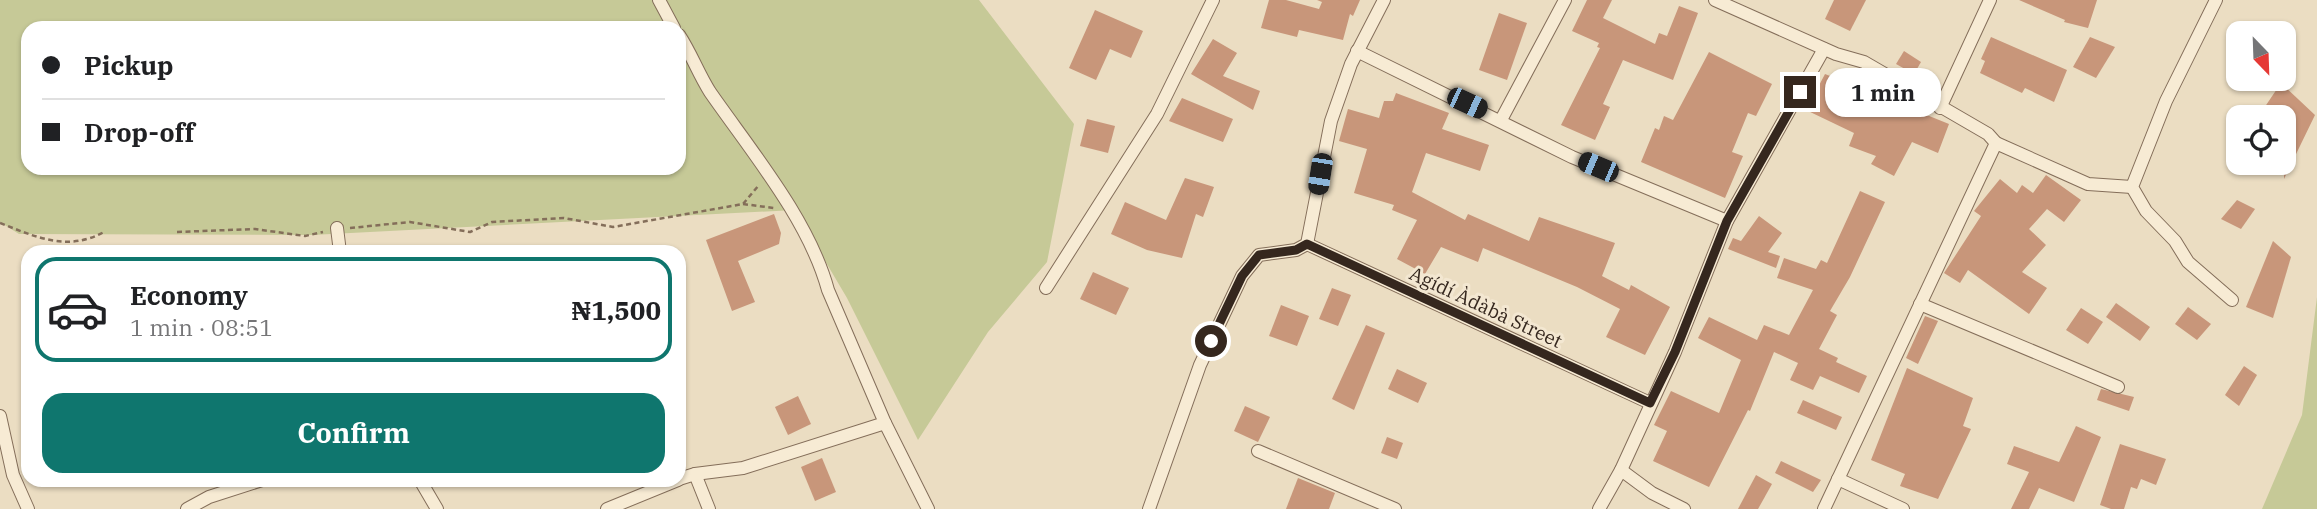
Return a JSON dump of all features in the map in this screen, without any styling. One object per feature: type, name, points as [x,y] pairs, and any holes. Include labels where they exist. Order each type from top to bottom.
[{"type":"street","points":[[659,0],[670,21]]},
{"type":"street","points":[[1046,288],[1157,114],[1213,0]]},
{"type":"street","points":[[1149,509],[1199,365],[1242,276],[1259,255],[1296,250],[1307,244],[1331,121],[1357,51],[1384,0]]},
{"type":"street","points":[[1501,120],[1565,0]]},
{"type":"street","points":[[1715,0],[1824,49],[1864,62],[1988,134],[1996,143],[2088,184],[2132,187]]},
{"type":"street","points":[[1940,108],[1990,0]]},
{"type":"street","points":[[2132,187],[2166,101],[2216,0]]},
{"type":"street","points":[[686,49],[698,72],[793,212],[822,268],[828,290],[885,423],[928,509]]},
{"type":"street","points":[[1599,509],[1621,470],[1675,352],[1727,221],[1824,49]]},
{"type":"street","points":[[1357,51],[1572,157],[1727,221]]},
{"type":"street","points":[[1824,509],[1994,153],[1996,143]]},
{"type":"street","points":[[2132,187],[2146,211],[2175,241],[2188,262],[2232,300]]},
{"type":"street","points":[[337,228],[339,245]]},
{"type":"street","name":"Agídí Àdàbà Street","points":[[1307,244],[1650,403]]},
{"type":"street","points":[[1920,304],[2118,387]]},
{"type":"street","points":[[0,416],[13,475],[28,509]]},
{"type":"street","points":[[686,477],[743,468],[885,423]]},
{"type":"street","points":[[1258,451],[1395,509]]},
{"type":"street","points":[[1621,470],[1652,493],[1684,509]]},
{"type":"street","points":[[695,474],[709,509]]},
{"type":"street","points":[[1838,479],[1903,509]]},
{"type":"street","points":[[187,509],[209,497],[240,487]]},
{"type":"street","points":[[424,487],[437,509]]},
{"type":"street","points":[[607,509],[660,487]]},
{"type":"path","points":[[743,204],[758,188],[764,172]]},
{"type":"path","points":[[177,232],[255,229],[305,236],[337,228],[410,222],[470,232],[492,222],[564,218],[613,227],[743,204],[793,212]]},
{"type":"path","points":[[0,223],[43,241],[90,240],[104,232]]},
{"type":"green space","points":[[0,0],[979,0],[1074,124],[1047,262],[988,332],[918,440],[847,298],[795,210],[312,235],[19,234],[0,222]]},
{"type":"green space","points":[[2317,297],[2317,509],[2262,509],[2302,415]]},
{"type":"building","points":[[1269,0],[1286,0],[1319,9],[1322,2],[1317,0],[1360,0],[1353,16],[1350,14],[1343,40],[1299,30],[1297,37],[1261,28]]},
{"type":"building","points":[[1587,0],[1612,0],[1603,18],[1655,44],[1659,33],[1667,36],[1679,6],[1698,13],[1673,80],[1623,60],[1603,104],[1610,107],[1595,140],[1561,125],[1600,48],[1597,47],[1599,43],[1572,31]]},
{"type":"building","points":[[1834,0],[1866,0],[1850,31],[1825,19]]},
{"type":"building","points":[[2019,0],[2097,0],[2088,28],[2064,22],[2065,20]]},
{"type":"building","points":[[1095,10],[1143,31],[1131,58],[1110,49],[1096,80],[1069,68]]},
{"type":"building","points":[[1499,13],[1527,23],[1507,80],[1479,70]]},
{"type":"building","points":[[1991,37],[2067,70],[2054,102],[2025,88],[2022,93],[1980,73],[1985,61],[1981,59]]},
{"type":"building","points":[[2090,37],[2115,47],[2096,78],[2073,67]]},
{"type":"building","points":[[1213,39],[1237,53],[1223,76],[1260,91],[1253,110],[1191,74]]},
{"type":"building","points":[[1904,51],[1921,62],[1914,74],[1896,64]]},
{"type":"building","points":[[1709,52],[1772,84],[1756,116],[1748,113],[1732,152],[1743,156],[1725,198],[1641,162],[1655,128],[1659,130],[1664,116],[1673,120]]},
{"type":"building","points":[[1825,74],[1949,124],[1938,153],[1912,142],[1894,176],[1871,164],[1876,156],[1849,146],[1854,133],[1806,110]]},
{"type":"building","points":[[2276,91],[2290,91],[2315,115],[2296,154],[2296,105],[2266,105]]},
{"type":"building","points":[[1396,93],[1449,113],[1442,129],[1489,145],[1480,171],[1426,153],[1412,192],[1465,220],[1468,214],[1529,241],[1539,217],[1615,243],[1602,276],[1629,290],[1631,285],[1670,307],[1645,355],[1606,337],[1620,309],[1577,287],[1483,248],[1478,262],[1441,247],[1425,274],[1397,259],[1417,220],[1392,210],[1394,205],[1354,193],[1367,149],[1339,141],[1348,109],[1379,118],[1384,101],[1393,101]]},
{"type":"building","points":[[1182,98],[1233,119],[1223,142],[1169,121]]},
{"type":"building","points":[[1087,119],[1115,126],[1108,153],[1080,146]]},
{"type":"building","points":[[2046,175],[2081,200],[2064,222],[2047,209],[2029,229],[2046,245],[2022,272],[2047,288],[2029,314],[1968,270],[1960,283],[1944,273],[1981,216],[1974,211],[2000,179],[2017,193],[2022,185],[2033,193]]},
{"type":"building","points":[[1185,178],[1214,187],[1203,217],[1196,214],[1182,258],[1147,250],[1111,234],[1125,202],[1166,220]]},
{"type":"building","points":[[1860,191],[1885,202],[1850,277],[1830,311],[1837,315],[1819,349],[1838,358],[1836,362],[1867,376],[1859,393],[1820,376],[1813,390],[1790,380],[1798,363],[1774,352],[1750,411],[1748,410],[1709,487],[1653,461],[1667,431],[1654,425],[1671,391],[1719,413],[1741,360],[1698,338],[1709,317],[1757,340],[1764,325],[1789,335],[1813,290],[1777,278],[1784,258],[1816,269],[1821,260],[1827,263]]},
{"type":"building","points":[[2237,200],[2255,209],[2241,229],[2221,219]]},
{"type":"building","points":[[774,214],[781,233],[779,244],[738,261],[755,302],[732,311],[706,240]]},
{"type":"building","points":[[1759,216],[1782,233],[1768,252],[1780,256],[1776,268],[1728,249],[1733,238],[1741,241]]},
{"type":"building","points":[[2273,241],[2291,257],[2273,318],[2246,307]]},
{"type":"building","points":[[1093,272],[1129,288],[1116,315],[1080,299]]},
{"type":"building","points":[[1332,288],[1351,295],[1338,326],[1319,319]]},
{"type":"building","points":[[2116,303],[2150,327],[2140,341],[2106,317]]},
{"type":"building","points":[[1281,305],[1309,316],[1297,346],[1269,336]]},
{"type":"building","points":[[2188,307],[2211,324],[2197,340],[2175,324]]},
{"type":"building","points":[[2081,308],[2103,322],[2088,344],[2066,330]]},
{"type":"building","points":[[1925,316],[1938,321],[1918,364],[1906,358]]},
{"type":"building","points":[[1366,325],[1385,333],[1354,410],[1332,399]]},
{"type":"building","points":[[2244,366],[2257,375],[2239,406],[2225,395]]},
{"type":"building","points":[[1907,368],[1973,398],[1963,426],[1971,429],[1938,499],[1900,486],[1905,474],[1871,460]]},
{"type":"building","points":[[1397,369],[1427,383],[1418,403],[1388,389]]},
{"type":"building","points":[[2101,389],[2134,397],[2129,411],[2097,400]]},
{"type":"building","points":[[798,396],[811,424],[788,435],[775,407]]},
{"type":"building","points":[[1803,400],[1842,417],[1836,430],[1797,413]]},
{"type":"building","points":[[1245,406],[1270,417],[1258,442],[1234,431]]},
{"type":"building","points":[[2076,426],[2101,437],[2074,502],[2039,488],[2029,509],[2011,509],[2029,472],[2007,464],[2014,446],[2059,462]]},
{"type":"building","points":[[1387,437],[1403,443],[1397,459],[1381,453]]},
{"type":"building","points":[[2120,444],[2166,459],[2156,485],[2141,479],[2137,489],[2131,487],[2124,509],[2111,509],[2100,505]]},
{"type":"building","points":[[822,458],[836,492],[815,501],[801,467]]},
{"type":"building","points":[[1781,461],[1821,480],[1813,492],[1775,473]]},
{"type":"building","points":[[1756,475],[1772,484],[1758,509],[1738,509]]},
{"type":"building","points":[[1298,478],[1335,493],[1329,509],[1286,509]]},
{"type":"route","points":[[1211,341],[1251,263],[1268,251],[1296,250],[1307,244],[1487,330],[1650,403],[1675,352],[1727,221],[1800,92]]}]
